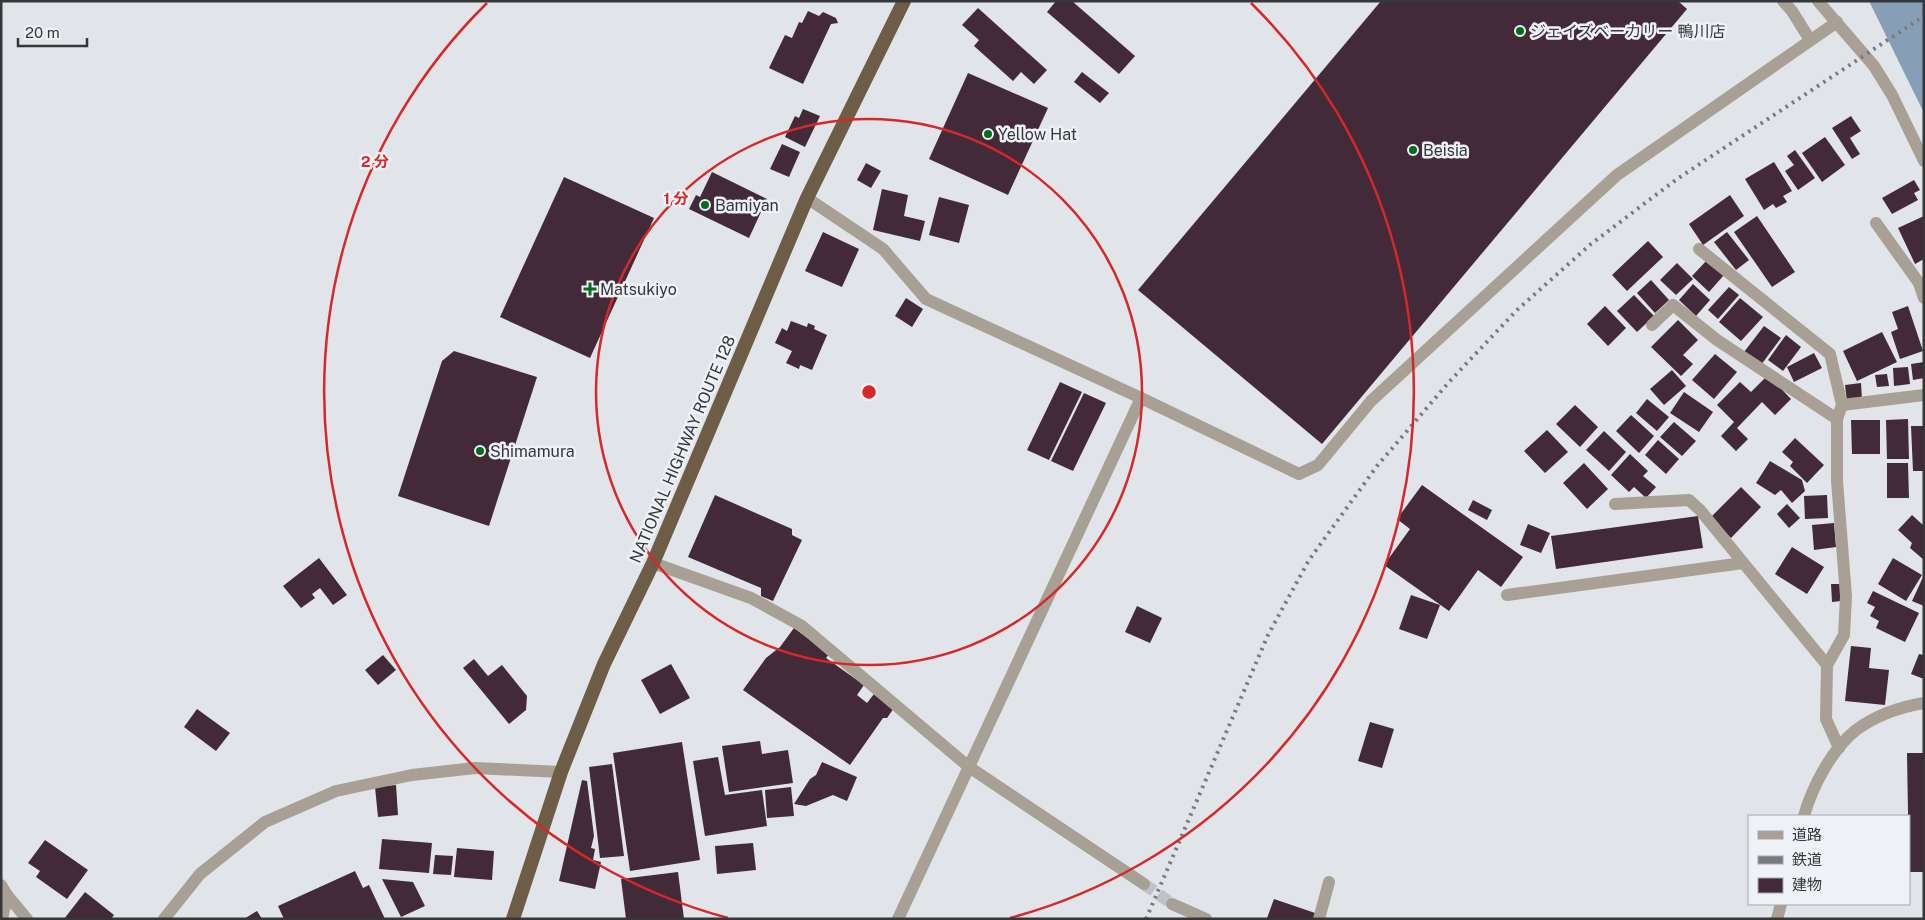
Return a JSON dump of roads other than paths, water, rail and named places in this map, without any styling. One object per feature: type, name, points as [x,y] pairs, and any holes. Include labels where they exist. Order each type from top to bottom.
[{"type":"highway","name":"NATIONAL HIGHWAY ROUTE 128","points":[[513,919],[561,772],[604,664],[653,563],[807,198],[904,1]]},
{"type":"street","points":[[1783,1],[1792,11],[1810,40]]},
{"type":"street","points":[[1818,1],[1874,66],[1892,95],[1924,161]]},
{"type":"street","points":[[807,198],[883,249],[926,299],[1141,398],[1299,474],[1318,465],[1371,401],[1617,175],[1838,22]]},
{"type":"street","points":[[1876,223],[1919,283],[1924,298]]},
{"type":"street","points":[[1699,249],[1830,354],[1842,405],[1837,419],[1836,481],[1846,596],[1844,635],[1827,665],[1826,719],[1839,748]]},
{"type":"street","points":[[1652,325],[1673,305],[1717,340],[1837,419]]},
{"type":"street","points":[[1842,405],[1924,395]]},
{"type":"street","points":[[898,919],[1141,398]]},
{"type":"street","points":[[1615,504],[1689,500],[1700,510],[1827,665]]},
{"type":"street","points":[[653,563],[751,598],[802,626],[969,767],[1144,884]]},
{"type":"street","points":[[1507,595],[1743,563]]},
{"type":"street","points":[[1804,815],[1821,776],[1839,748],[1856,730],[1886,713],[1924,703]]},
{"type":"street","points":[[164,919],[200,874],[265,822],[336,791],[412,775],[475,768],[561,772]]},
{"type":"street","points":[[1319,919],[1329,882]]},
{"type":"street","points":[[2,919],[4,890]]},
{"type":"street","points":[[4,890],[27,919]]},
{"type":"street","points":[[1172,904],[1206,919]]},
{"type":"street","points":[[1777,919],[1781,905]]},
{"type":"water","points":[[1869,1],[1924,1],[1924,113]]},
{"type":"tunnel","points":[[1144,884],[1172,904]]},
{"type":"railway","points":[[1146,919],[1268,635],[1309,560],[1377,466],[1449,382],[1517,310],[1591,244],[1677,179],[1924,16]]},
{"type":"place","name":"ジェイズベーカリー 鴨川店","points":[[1520,31]]},
{"type":"place","name":"Yellow Hat","points":[[988,134]]},
{"type":"place","name":"Beisia","points":[[1413,150]]},
{"type":"place","name":"Bamiyan","points":[[705,205]]},
{"type":"place","name":"Matsukiyo","points":[[590,289]]},
{"type":"place","name":"Shimamura","points":[[480,451]]}]
